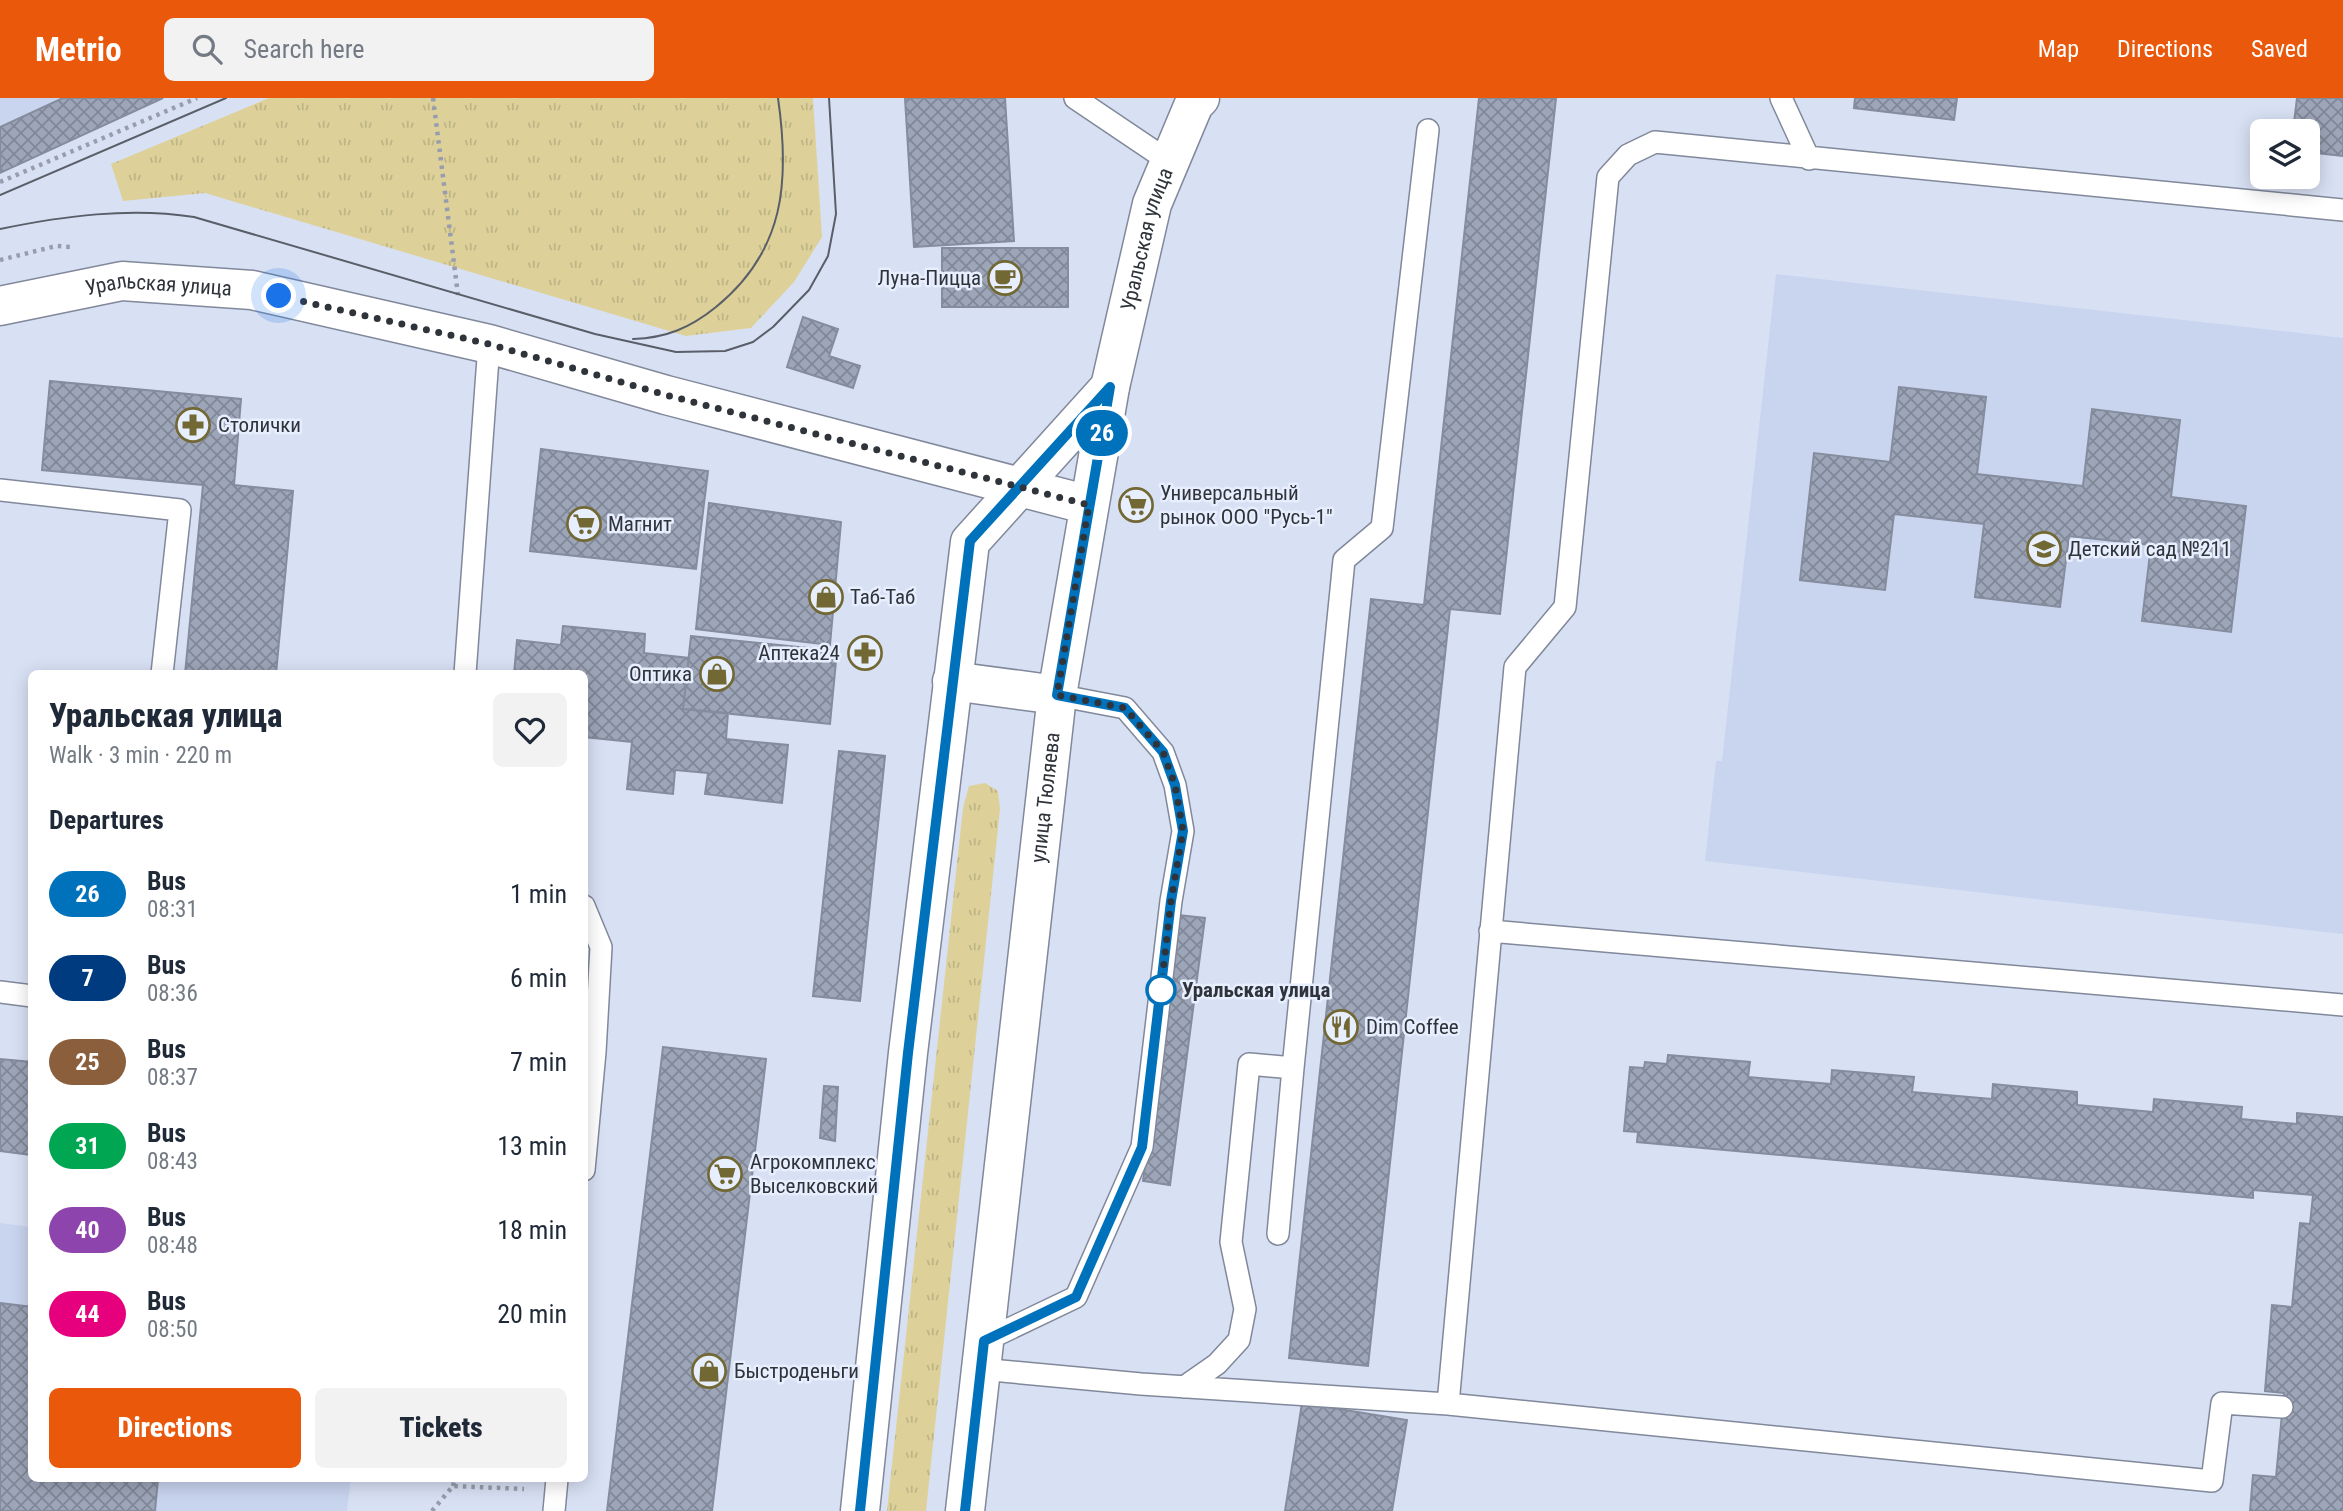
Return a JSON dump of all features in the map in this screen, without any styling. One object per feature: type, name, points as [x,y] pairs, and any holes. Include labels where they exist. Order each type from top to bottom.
[{"type":"main road","name":"Уральская улица","points":[[1110,387],[1152,204],[1195,100]]},
{"type":"main road","name":"Уральская улица","points":[[0,306],[122,281],[252,290],[489,344],[666,395],[1089,505]]},
{"type":"main road","points":[[860,1511],[906,1067],[970,541],[1110,387]]},
{"type":"main road","name":"улица Тюляева","points":[[965,1511],[1057,695],[1110,387]]},
{"type":"main road","points":[[952,681],[1057,695]]},
{"type":"lane","points":[[1075,98],[1170,162]]},
{"type":"lane","points":[[1781,98],[1810,159]]},
{"type":"lane","points":[[1278,1234],[1344,560],[1382,528],[1428,130]]},
{"type":"lane","points":[[1448,1404],[1515,667],[1565,607],[1608,177],[1628,155],[1655,142],[2343,210]]},
{"type":"lane","points":[[465,670],[489,344]]},
{"type":"lane","points":[[0,490],[180,510],[162,670]]},
{"type":"lane","points":[[982,1355],[1076,1297],[1142,1147],[1171,901],[1183,831],[1175,785],[1163,752],[1125,708],[1057,695]]},
{"type":"lane","points":[[588,916],[601,947],[588,1091]]},
{"type":"lane","points":[[1490,931],[2343,1005]]},
{"type":"lane","points":[[0,992],[28,996]]},
{"type":"lane","points":[[1184,1387],[1217,1364],[1239,1340],[1245,1308],[1231,1242],[1249,1064],[1293,1068]]},
{"type":"lane","points":[[982,1355],[1184,1387],[1448,1404],[2213,1480],[2222,1404],[2282,1407]]},
{"type":"path","points":[[0,182],[197,98]]},
{"type":"path","points":[[433,98],[458,297]]},
{"type":"path","points":[[432,1511],[454,1482]]},
{"type":"path","points":[[453,1486],[556,1493]]},
{"type":"shaded area","points":[[0,98],[156,98],[0,157]]},
{"type":"shaded area","name":"Детский сад №211","points":[[1776,274],[2343,338],[2343,934],[1705,861],[1716,761],[1722,761]]},
{"type":"shaded area","points":[[0,1223],[28,1227],[28,1482],[351,1482],[347,1511],[0,1511]]},
{"type":"green space","points":[[269,98],[813,98],[822,237],[794,282],[751,328],[686,336],[205,193],[123,201],[111,164]]},
{"type":"green space","points":[[985,783],[998,791],[1000,809],[926,1511],[887,1511],[963,808],[969,786]]},
{"type":"building","points":[[63,98],[163,98],[0,173],[0,127]]},
{"type":"building","points":[[905,98],[1005,98],[1014,241],[914,247]]},
{"type":"building","points":[[1479,98],[1556,98],[1500,614],[1450,609],[1368,1366],[1289,1358],[1371,599],[1424,605]]},
{"type":"building","points":[[1855,98],[1957,98],[1954,120],[1854,108]]},
{"type":"building","points":[[2297,98],[2343,98],[2343,156],[2320,153],[2320,119],[2294,119]]},
{"type":"building","name":"Луна-Пицца","points":[[942,248],[1068,248],[1068,307],[942,307]]},
{"type":"building","points":[[803,317],[838,329],[829,356],[860,366],[853,388],[787,367]]},
{"type":"building","points":[[50,381],[241,399],[234,485],[293,491],[276,670],[185,670],[203,485],[42,470]]},
{"type":"building","points":[[1899,387],[1986,397],[1977,474],[2083,486],[2092,409],[2180,420],[2171,497],[2246,506],[2231,632],[2142,621],[2151,545],[2069,536],[2060,607],[1975,597],[1984,524],[1894,514],[1885,590],[1800,580],[1814,453],[1890,462]]},
{"type":"building","points":[[541,449],[708,471],[696,569],[530,551]]},
{"type":"building","points":[[709,503],[841,522],[830,645],[696,629]]},
{"type":"building","points":[[563,626],[645,634],[644,653],[689,658],[683,709],[728,713],[726,739],[788,745],[782,803],[705,794],[708,773],[675,770],[673,794],[627,789],[632,742],[588,737],[588,670],[514,670],[517,640],[561,645]]},
{"type":"building","points":[[691,636],[837,651],[830,724],[683,709]]},
{"type":"building","points":[[839,751],[885,756],[860,1001],[813,996]]},
{"type":"building","points":[[1178,915],[1205,918],[1170,1185],[1143,1181]]},
{"type":"building","points":[[663,1047],[766,1059],[712,1511],[607,1511]]},
{"type":"building","points":[[1668,1055],[1750,1062],[1748,1077],[1831,1084],[1832,1070],[1914,1077],[1912,1092],[1992,1099],[1993,1084],[2077,1092],[2077,1105],[2153,1112],[2154,1099],[2242,1107],[2241,1119],[2297,1124],[2297,1113],[2343,1117],[2343,1511],[2250,1511],[2253,1475],[2276,1477],[2284,1393],[2265,1391],[2272,1305],[2292,1307],[2300,1223],[2310,1224],[2313,1195],[2253,1190],[2253,1198],[1637,1142],[1638,1132],[1624,1131],[1630,1067],[1644,1068],[1645,1062],[1667,1064]]},
{"type":"building","points":[[0,1059],[28,1062],[28,1154],[0,1151]]},
{"type":"building","points":[[824,1086],[838,1087],[835,1141],[820,1138]]},
{"type":"building","points":[[0,1303],[28,1306],[28,1482],[158,1482],[155,1511],[0,1511]]},
{"type":"building","points":[[1302,1403],[1407,1420],[1392,1511],[1285,1511]]},
{"type":"tram line","points":[[0,195],[226,98]]},
{"type":"tram line","points":[[633,339],[667,334],[697,321],[739,285],[756,262],[769,238],[782,186],[782,129],[778,98]]},
{"type":"tram line","points":[[0,229],[97,214],[146,213],[194,217],[595,334],[676,352],[725,351],[753,342],[773,327],[809,290],[828,256],[836,214],[829,98]]},
{"type":"bus line","name":"26","points":[[860,1511],[908,1053],[970,541],[1110,387],[1057,695],[1125,708],[1163,752],[1175,785],[1183,831],[1171,901],[1142,1147],[1076,1297],[984,1341],[965,1511]]},
{"type":"place","name":"Луна-Пицца","points":[[1005,278]]},
{"type":"place","name":"Столички","points":[[193,425]]},
{"type":"place","name":"Универсальный рынок ООО \"Русь-1\"","points":[[1136,505]]},
{"type":"place","name":"Магнит","points":[[584,524]]},
{"type":"place","name":"Детский сад №211","points":[[2044,549]]},
{"type":"place","name":"Таб-Таб","points":[[826,597]]},
{"type":"place","name":"Аптека24","points":[[865,653]]},
{"type":"place","name":"Оптика","points":[[717,674]]},
{"type":"place","name":"Уральская улица","points":[[1161,990]]},
{"type":"place","name":"Dim Coffee","points":[[1341,1027]]},
{"type":"place","name":"Агрокомплекс Выселковский","points":[[725,1174]]},
{"type":"place","name":"Быстроденьги","points":[[709,1371]]},
{"type":"route","points":[[279,296],[489,344],[666,395],[1089,505],[1057,695],[1125,708],[1163,752],[1175,785],[1183,831],[1171,901],[1160,998],[1161,990]]}]
